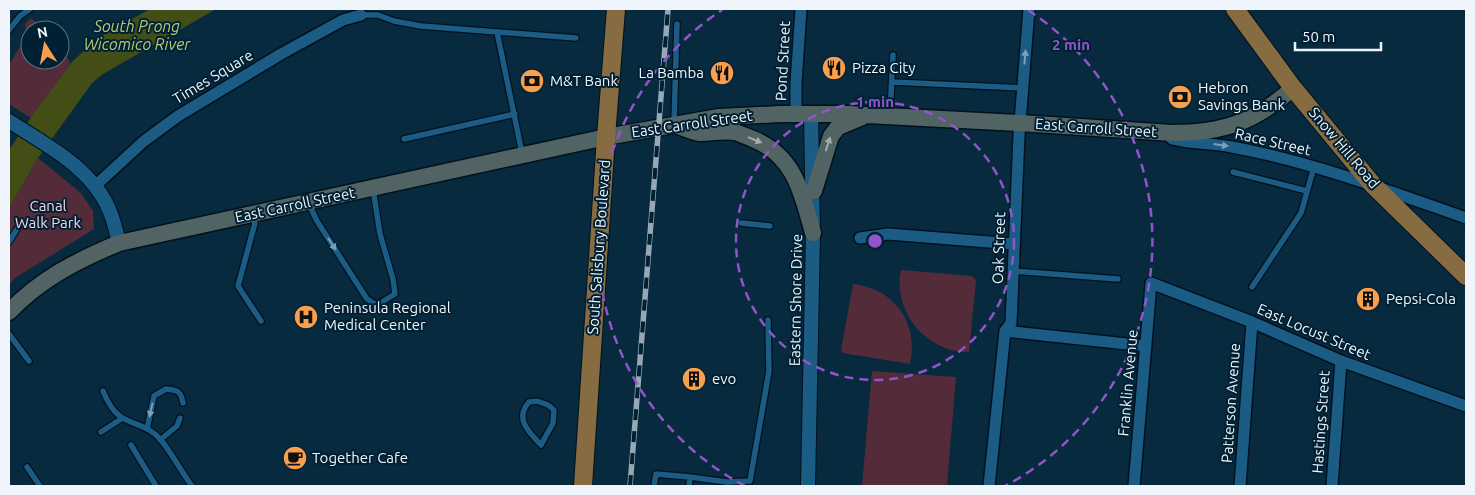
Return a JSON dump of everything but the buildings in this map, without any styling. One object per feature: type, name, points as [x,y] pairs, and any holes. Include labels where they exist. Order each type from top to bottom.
[{"type":"main road","name":"South Salisbury Boulevard","points":[[583,486],[616,9]]},
{"type":"main road","name":"Snow Hill Road","points":[[1235,9],[1293,88],[1373,185],[1466,276]]},
{"type":"main road","name":"East Carroll Street","points":[[9,312],[38,286],[60,271],[80,259],[119,242],[606,137],[719,117],[803,114],[867,115],[1196,133],[1222,129],[1248,120],[1276,102],[1293,88]]},
{"type":"main road","points":[[814,191],[831,136],[838,127],[867,115]]},
{"type":"main road","points":[[674,125],[699,133],[720,131],[737,133],[766,144],[777,152],[790,168],[800,186],[813,232]]},
{"type":"street","name":"Pond Street","points":[[801,9],[796,83],[803,114]]},
{"type":"street","name":"Oak Street","points":[[989,486],[1005,331],[1011,323],[1022,88],[1029,9]]},
{"type":"street","name":"Times Square","points":[[95,186],[144,141],[178,116],[281,54],[343,20],[361,15]]},
{"type":"street","name":"Eastern Shore Drive","points":[[803,114],[814,191],[808,486]]},
{"type":"street","points":[[10,122],[76,166],[95,186],[111,213],[119,242]]},
{"type":"street","name":"Race Street","points":[[1156,132],[1173,140],[1232,147],[1314,167],[1373,185],[1466,218]]},
{"type":"street","points":[[860,238],[888,234],[1014,244]]},
{"type":"street","name":"East Locust Street","points":[[1151,283],[1252,322],[1340,361],[1466,406]]},
{"type":"street","name":"Franklin Avenue","points":[[1134,486],[1151,283]]},
{"type":"street","name":"Patterson Avenue","points":[[1240,486],[1252,322]]},
{"type":"street","points":[[1005,331],[1146,346]]},
{"type":"street","name":"Hastings Street","points":[[1332,486],[1340,361]]},
{"type":"lane","points":[[9,30],[20,16],[30,9]]},
{"type":"lane","points":[[361,15],[378,15],[394,21],[421,26],[576,38]]},
{"type":"lane","points":[[674,125],[677,24]]},
{"type":"lane","points":[[497,32],[523,155]]},
{"type":"lane","points":[[890,116],[893,55]]},
{"type":"lane","points":[[892,82],[1022,88]]},
{"type":"lane","points":[[404,139],[515,114]]},
{"type":"lane","points":[[1252,287],[1301,213],[1314,167]]},
{"type":"lane","points":[[1233,172],[1308,191]]},
{"type":"lane","points":[[308,202],[310,210],[367,299],[377,305],[395,294],[393,279],[380,234],[373,188]]},
{"type":"lane","points":[[253,214],[255,223],[238,286],[261,321]]},
{"type":"lane","points":[[740,223],[770,226]]},
{"type":"lane","points":[[9,242],[18,227]]},
{"type":"lane","points":[[1013,271],[1118,279]]},
{"type":"lane","points":[[654,486],[656,474],[690,477],[727,484],[750,481],[768,371],[768,320]]},
{"type":"lane","points":[[9,334],[28,361]]},
{"type":"lane","points":[[147,429],[154,396],[166,389],[177,390],[182,394],[183,403]]},
{"type":"lane","points":[[103,391],[113,411],[121,419],[147,429],[160,440],[192,486]]},
{"type":"lane","points":[[537,401],[548,404],[554,410],[553,422],[540,445],[526,429],[522,420],[524,407],[529,402],[537,401]]},
{"type":"lane","points":[[160,440],[177,426],[180,418]]},
{"type":"lane","points":[[101,432],[121,419]]},
{"type":"lane","points":[[131,446],[156,486]]},
{"type":"lane","points":[[27,467],[40,486]]},
{"type":"lane","points":[[690,477],[690,486]]},
{"type":"green space","points":[[20,47],[20,70],[67,70],[31,118],[9,104],[9,65]]},
{"type":"green space","name":"Canal Walk Park","points":[[38,158],[81,193],[93,211],[94,229],[15,278],[9,285],[9,208]]},
{"type":"green space","points":[[901,270],[972,276],[976,280],[969,352],[939,345],[916,327],[907,314],[902,300]]},
{"type":"green space","points":[[853,284],[868,287],[881,293],[901,310],[911,335],[910,364],[843,353],[841,350]]},
{"type":"green space","points":[[872,371],[956,377],[947,486],[862,486]]},
{"type":"water","name":"South Prong Wicomico River","points":[[150,9],[216,9],[103,74],[92,83],[38,158],[9,208],[9,150],[66,70],[70,70],[70,65],[73,61],[105,34]]},
{"type":"railway","points":[[630,486],[668,9]]},
{"type":"place","name":"Pizza City","points":[[834,68]]},
{"type":"place","name":"La Bamba","points":[[722,73]]},
{"type":"place","name":"M&T Bank","points":[[532,81]]},
{"type":"place","name":"Hebron Savings Bank","points":[[1180,97]]},
{"type":"place","name":"Pepsi-Cola","points":[[1368,299]]},
{"type":"place","name":"Peninsula Regional Medical Center","points":[[306,317]]},
{"type":"place","name":"evo","points":[[694,379]]},
{"type":"place","name":"Together Cafe","points":[[295,458]]}]
